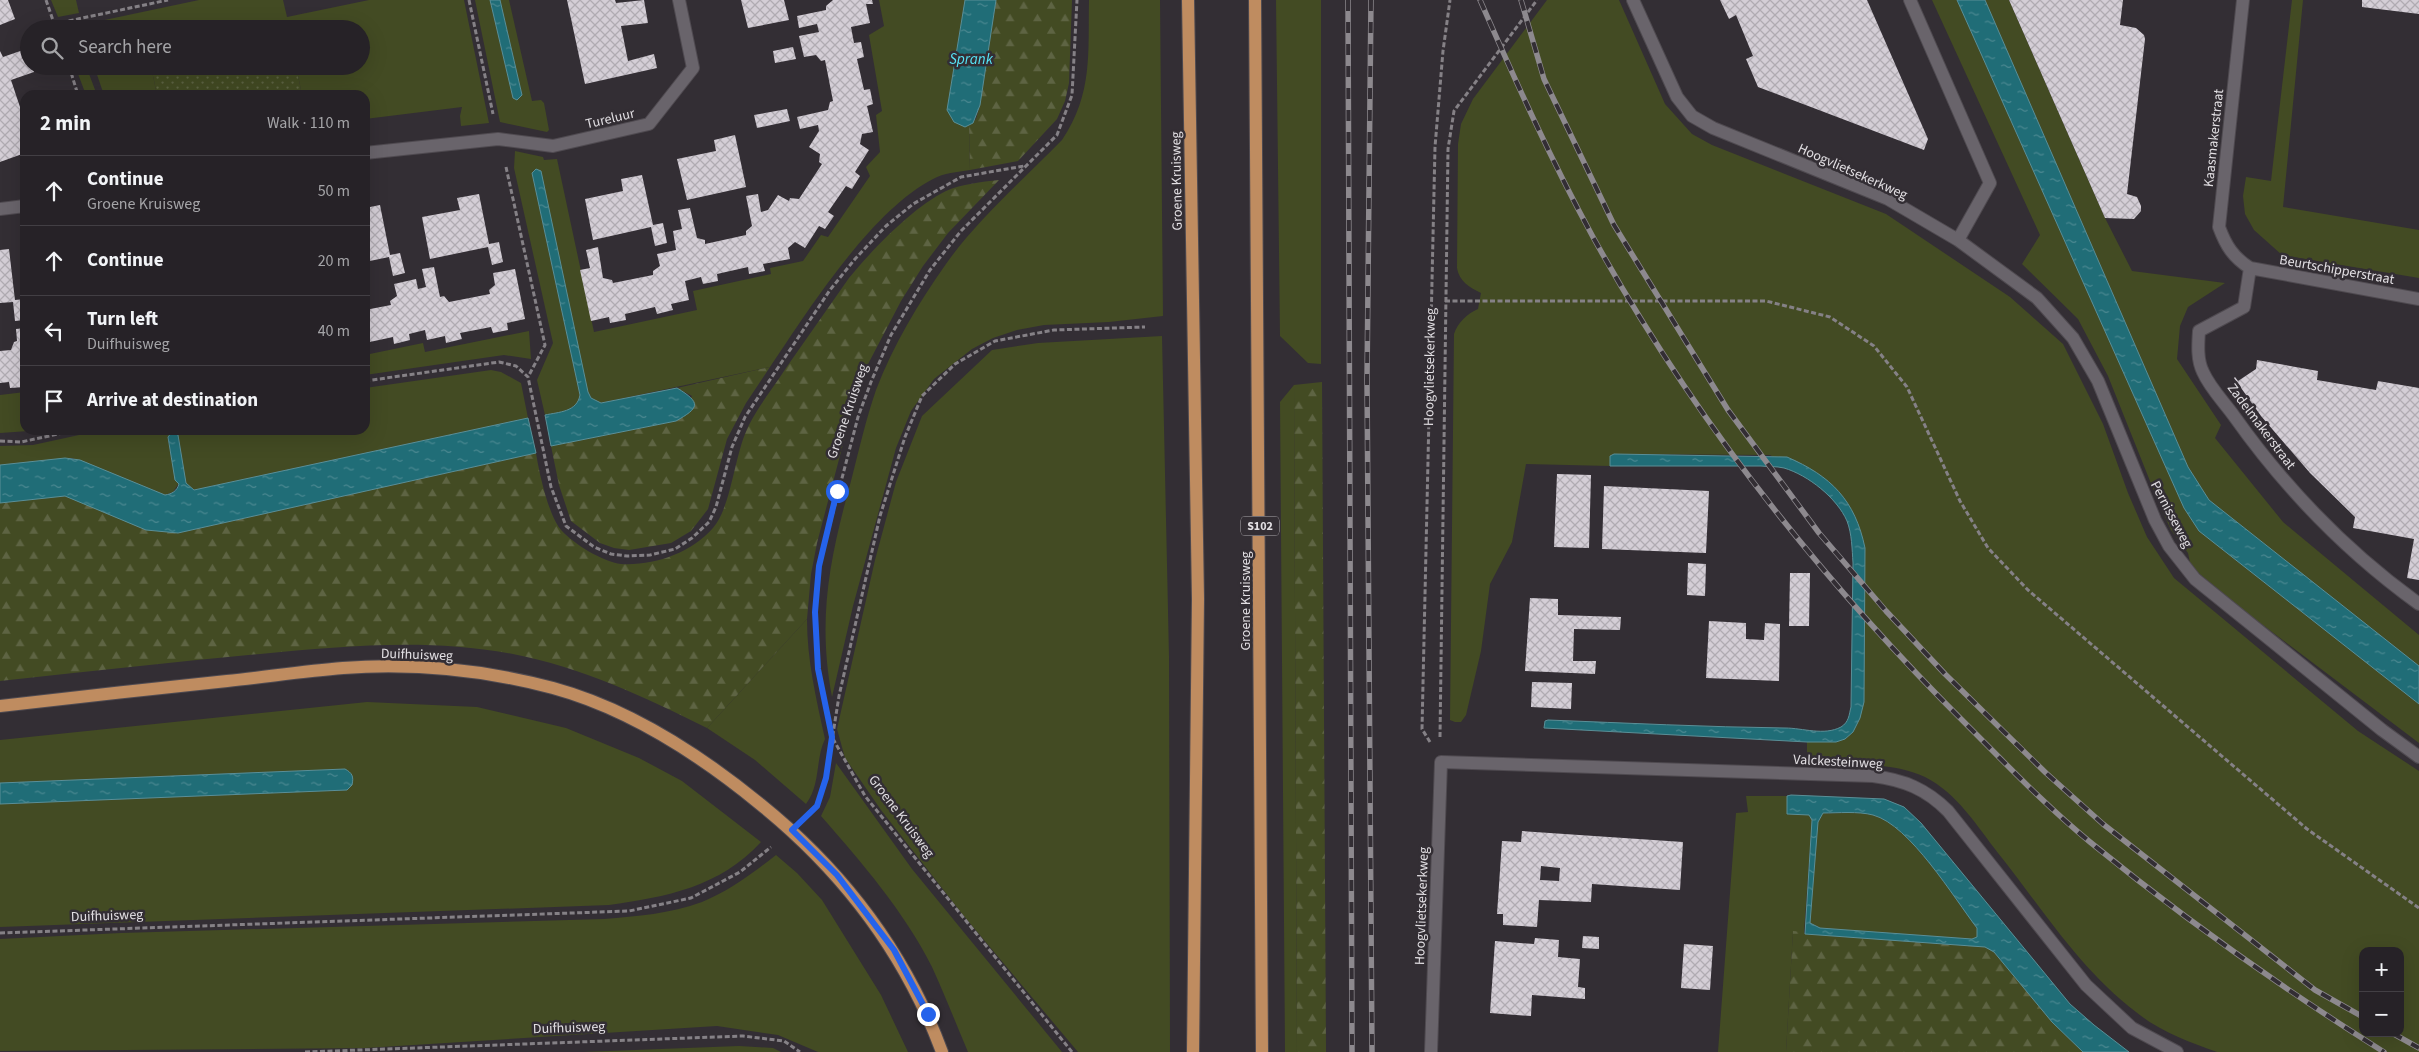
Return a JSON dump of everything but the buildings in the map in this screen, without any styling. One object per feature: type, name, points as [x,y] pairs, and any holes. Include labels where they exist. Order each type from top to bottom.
[{"type":"main road","name":"Groene Kruisweg","points":[[1188,0],[1198,599],[1193,1052]]},
{"type":"main road","name":"Groene Kruisweg","points":[[1255,0],[1262,1052]]},
{"type":"main road","name":"Duifhuisweg","points":[[0,706],[345,668],[405,667],[463,671],[553,688],[607,708],[646,726],[713,766],[792,830],[837,875],[894,950],[928,1014],[942,1052]]},
{"type":"street","name":"Tureluur","points":[[370,152],[498,139],[553,146],[649,124],[694,68],[679,0]]},
{"type":"street","name":"Hoogvlietsekerkweg","points":[[1633,0],[1676,97],[1692,116],[1712,128],[1888,199],[1958,240]]},
{"type":"street","points":[[1910,0],[1990,182],[1958,240]]},
{"type":"street","name":"Kaasmakerstraat","points":[[2243,0],[2219,227],[2225,244],[2235,258],[2250,268]]},
{"type":"street","points":[[0,209],[20,207]]},
{"type":"street","name":"Pernisseweg","points":[[1958,240],[2037,298],[2073,338],[2098,381],[2154,520],[2169,546],[2195,580],[2382,730],[2419,757]]},
{"type":"street","name":"Beurtschipperstraat","points":[[2250,268],[2419,299]]},
{"type":"street","name":"Zadelmakerstraat","points":[[2250,268],[2244,307],[2199,331],[2198,350],[2202,372],[2266,462],[2318,518],[2393,586],[2419,604]]},
{"type":"street","name":"Hoogvlietsekerkweg","points":[[1431,1052],[1441,762]]},
{"type":"street","name":"Valckesteinweg","points":[[1441,762],[1855,776],[1890,779],[1906,783],[1923,790],[1948,811],[2086,985],[2107,1006],[2132,1028],[2177,1052]]},
{"type":"path","points":[[46,0],[53,20]]},
{"type":"path","points":[[73,20],[168,0]]},
{"type":"path","points":[[469,0],[498,139],[507,170],[545,345],[528,377]]},
{"type":"path","name":"Groene Kruisweg","points":[[1072,1052],[865,796],[832,737],[818,669],[815,612],[819,566],[858,417],[891,335],[930,270],[961,231],[1057,135],[1072,95],[1077,0]]},
{"type":"path","name":"Hoogvlietsekerkweg","points":[[1441,762],[1422,729],[1434,147],[1450,0]]},
{"type":"path","name":"Hoogvlietsekerkweg","points":[[1441,762],[1448,149],[1454,111],[1537,0]]},
{"type":"path","points":[[71,75],[76,90]]},
{"type":"path","points":[[370,380],[499,362],[516,366],[528,377],[551,487],[566,526],[594,547],[611,554],[627,556],[650,555],[675,549],[692,538],[709,522],[716,507],[732,447],[745,417],[830,290],[855,259],[886,226],[913,204],[961,176],[1025,166]]},
{"type":"path","points":[[1445,301],[1766,301],[1830,317],[1874,346],[1907,387],[1964,509],[1988,548],[2028,590],[2307,829],[2419,908]]},
{"type":"path","points":[[792,830],[817,806],[826,778],[832,737],[880,516],[905,437],[922,396],[955,364],[995,341],[1054,330],[1145,327]]},
{"type":"path","points":[[0,441],[21,442],[54,435]]},
{"type":"path","name":"Duifhuisweg","points":[[0,933],[629,911],[692,898],[740,872],[792,830]]},
{"type":"path","name":"Duifhuisweg","points":[[305,1052],[743,1036],[784,1041],[800,1052]]},
{"type":"green space","points":[[51,0],[76,0],[79,13],[58,17]]},
{"type":"green space","points":[[199,0],[283,0],[287,17],[369,0],[464,0],[489,123],[461,126],[460,116],[462,107],[370,118],[370,90],[301,90],[298,75],[370,75],[370,20],[105,20]]},
{"type":"green space","points":[[475,0],[490,0],[513,98],[522,95],[500,0],[509,0],[532,101],[541,100],[544,103],[549,130],[547,132],[500,122]]},
{"type":"green space","points":[[879,0],[965,0],[947,110],[965,127],[969,125],[970,170],[946,174],[933,179],[910,194],[887,214],[864,237],[822,290],[770,367],[601,403],[592,399],[588,392],[534,170],[532,173],[580,395],[578,401],[571,408],[545,415],[537,380],[553,343],[514,168],[515,151],[543,157],[544,160],[557,159],[594,332],[697,310],[693,291],[771,274],[770,268],[803,261],[821,235],[828,237],[870,176],[866,167],[880,152],[876,115],[882,111],[869,35],[884,26]]},
{"type":"green space","points":[[996,0],[1072,0],[1069,83],[1065,101],[1057,119],[1018,161],[970,170],[969,125],[976,119],[980,105]]},
{"type":"green space","points":[[1089,0],[1160,0],[1163,316],[1109,322],[1044,325],[1017,330],[993,338],[972,349],[934,379],[911,411],[896,448],[853,606],[832,697],[826,641],[828,588],[837,536],[876,390],[907,324],[946,264],[986,216],[1062,140],[1072,123],[1079,106],[1087,73]]},
{"type":"green space","points":[[1276,0],[1321,0],[1321,364],[1308,363],[1280,336]]},
{"type":"green space","points":[[1547,0],[1619,0],[1665,104],[1692,134],[1712,145],[1886,214],[2010,297],[2063,344],[2103,424],[2128,493],[2147,537],[2174,578],[2358,731],[2419,771],[2419,1052],[2217,1052],[2154,1025],[2116,995],[2079,957],[1966,811],[1947,792],[1925,777],[1913,772],[1884,766],[1810,762],[1807,758],[1807,742],[1836,742],[1853,732],[1865,548],[1848,504],[1770,455],[1614,454],[1610,456],[1610,466],[1526,464],[1512,542],[1490,584],[1481,651],[1466,715],[1461,722],[1450,720],[1454,334],[1463,319],[1478,309],[1481,293],[1465,283],[1460,277],[1457,268],[1458,144],[1461,124],[1473,99]]},
{"type":"green space","points":[[1932,0],[1957,0],[2184,508],[2199,531],[2419,704],[2419,743],[2247,613],[2191,567],[2188,553],[2171,530],[2160,506],[2108,376],[2078,319],[2022,264],[2040,235]]},
{"type":"green space","points":[[1985,0],[2009,0],[2105,218],[2132,271],[2225,283],[2188,307],[2180,326],[2177,359],[2221,425],[2215,438],[2283,522],[2419,635],[2419,666],[2209,500],[2188,467]]},
{"type":"green space","points":[[2292,0],[2303,0],[2283,207],[2419,230],[2419,278],[2282,255],[2254,230],[2245,214],[2243,196],[2246,177],[2271,181]]},
{"type":"green space","points":[[78,75],[89,75],[95,90],[84,90]]},
{"type":"green space","points":[[97,75],[153,75],[156,90],[102,90]]},
{"type":"green space","points":[[153,75],[298,75],[301,90],[156,90]]},
{"type":"green space","points":[[999,180],[948,233],[923,266],[901,301],[867,366],[843,444],[817,543],[811,574],[807,619],[707,728],[636,694],[563,667],[513,654],[449,646],[386,645],[323,648],[0,681],[0,503],[65,496],[178,533],[536,453],[542,483],[557,525],[581,547],[606,560],[621,564],[646,563],[683,551],[704,537],[713,528],[725,507],[740,450],[749,425],[786,368],[858,267],[907,218],[933,198],[958,187]]},
{"type":"green space","points":[[529,331],[531,359],[504,355],[370,374],[370,354],[423,343],[425,352]]},
{"type":"green space","points":[[1162,336],[1169,656],[1170,1052],[1078,1052],[963,915],[881,810],[845,758],[837,729],[875,560],[896,482],[922,416],[992,350],[1038,343]]},
{"type":"green space","points":[[770,367],[746,403],[727,439],[708,509],[691,531],[671,543],[629,550],[614,548],[600,543],[571,521],[559,485],[551,446],[676,421],[692,396],[677,388]]},
{"type":"green space","points":[[491,370],[501,372],[521,383],[528,418],[194,490],[186,483],[178,435],[370,435],[370,387]]},
{"type":"green space","points":[[1322,382],[1326,1052],[1297,1052],[1294,385]]},
{"type":"green space","points":[[1294,385],[1297,1052],[1285,1052],[1280,402]]},
{"type":"green space","points":[[20,393],[20,432],[0,433],[0,395]]},
{"type":"green space","points":[[79,435],[170,435],[168,438],[175,480],[179,483],[173,492],[165,495],[72,458],[0,465],[0,446],[33,445]]},
{"type":"green space","points":[[807,619],[810,664],[825,739],[814,788],[806,804],[755,760],[707,728]]},
{"type":"green space","points":[[367,702],[477,707],[566,728],[639,758],[682,781],[761,842],[728,870],[710,880],[651,898],[609,905],[0,927],[0,804],[347,790],[345,769],[0,783],[0,740]]},
{"type":"green space","points":[[836,763],[912,869],[1062,1052],[968,1052],[932,967],[909,926],[867,870],[821,816],[830,797]]},
{"type":"green space","points":[[1746,796],[1787,796],[1787,814],[1809,815],[1812,820],[1804,932],[1793,932],[1786,1052],[1718,1052],[1736,813],[1748,812]]},
{"type":"green space","points":[[1823,813],[1873,815],[1887,821],[1902,833],[1916,847],[1944,882],[1977,928],[1977,937],[1972,939],[1820,928],[1810,923],[1818,822]]},
{"type":"green space","points":[[776,855],[797,873],[822,900],[881,995],[908,1052],[818,1052],[778,1035],[717,1026],[365,1048],[0,1051],[0,939],[121,933],[604,919],[641,915],[666,912],[712,898],[740,881]]},
{"type":"green space","points":[[1793,931],[1804,932],[1805,934],[1985,947],[1994,952],[2052,1022],[2083,1052],[1786,1052]]},
{"type":"green space","points":[[739,1046],[773,1048],[781,1052],[583,1052]]},
{"type":"water","points":[[490,0],[500,0],[522,95],[517,100],[513,98]]},
{"type":"water","name":"Sprank","points":[[965,0],[996,0],[980,105],[973,123],[965,127],[954,122],[947,110]]},
{"type":"water","points":[[1957,0],[1985,0],[2188,467],[2209,500],[2419,666],[2419,704],[2199,531],[2184,508]]},
{"type":"water","points":[[536,169],[541,171],[588,392],[591,398],[601,403],[677,388],[691,398],[694,405],[693,409],[676,421],[551,446],[545,415],[571,408],[578,401],[580,395],[532,173]]},
{"type":"water","points":[[528,418],[536,453],[178,533],[146,530],[65,496],[0,503],[0,465],[65,458],[80,460],[165,495],[176,490],[179,484],[175,480],[168,437],[170,435],[178,435],[186,483],[194,490]]},
{"type":"water","points":[[1614,454],[1787,457],[1803,464],[1828,481],[1848,503],[1861,531],[1865,548],[1864,702],[1860,718],[1853,732],[1845,739],[1836,742],[1807,742],[1544,728],[1545,721],[1548,720],[1828,731],[1841,727],[1846,723],[1849,716],[1851,707],[1853,563],[1849,526],[1842,512],[1829,496],[1803,476],[1784,468],[1761,466],[1610,466],[1610,456]]},
{"type":"water","points":[[345,769],[353,777],[352,785],[347,790],[0,804],[0,783]]},
{"type":"water","points":[[1787,796],[1884,799],[1904,807],[1921,823],[2070,1004],[2129,1052],[2083,1052],[2052,1022],[1994,952],[1985,947],[1805,934],[1812,820],[1809,815],[1787,814]],"holes":[[[1823,813],[1873,815],[1887,821],[1902,833],[1916,847],[1944,882],[1977,928],[1977,937],[1972,939],[1820,928],[1810,923],[1818,822]]]},
{"type":"railway","points":[[1348,0],[1352,1052]]},
{"type":"railway","points":[[1371,0],[1367,380],[1372,1052]]},
{"type":"railway","points":[[1480,0],[1548,149],[1593,237],[1632,304],[1673,369],[1717,433],[1811,555],[1913,670],[2012,770],[2090,842],[2234,952],[2384,1052]]},
{"type":"railway","points":[[1521,0],[1544,79],[1614,225],[1728,410],[1819,533],[1886,611],[1945,674],[2046,773],[2103,824],[2315,990],[2359,1015]]},
{"type":"railway","points":[[2399,1037],[2419,1048]]},
{"type":"route","points":[[837,491],[819,566],[815,612],[818,669],[832,737],[826,778],[817,806],[792,830],[837,875],[894,950],[928,1014]]}]
